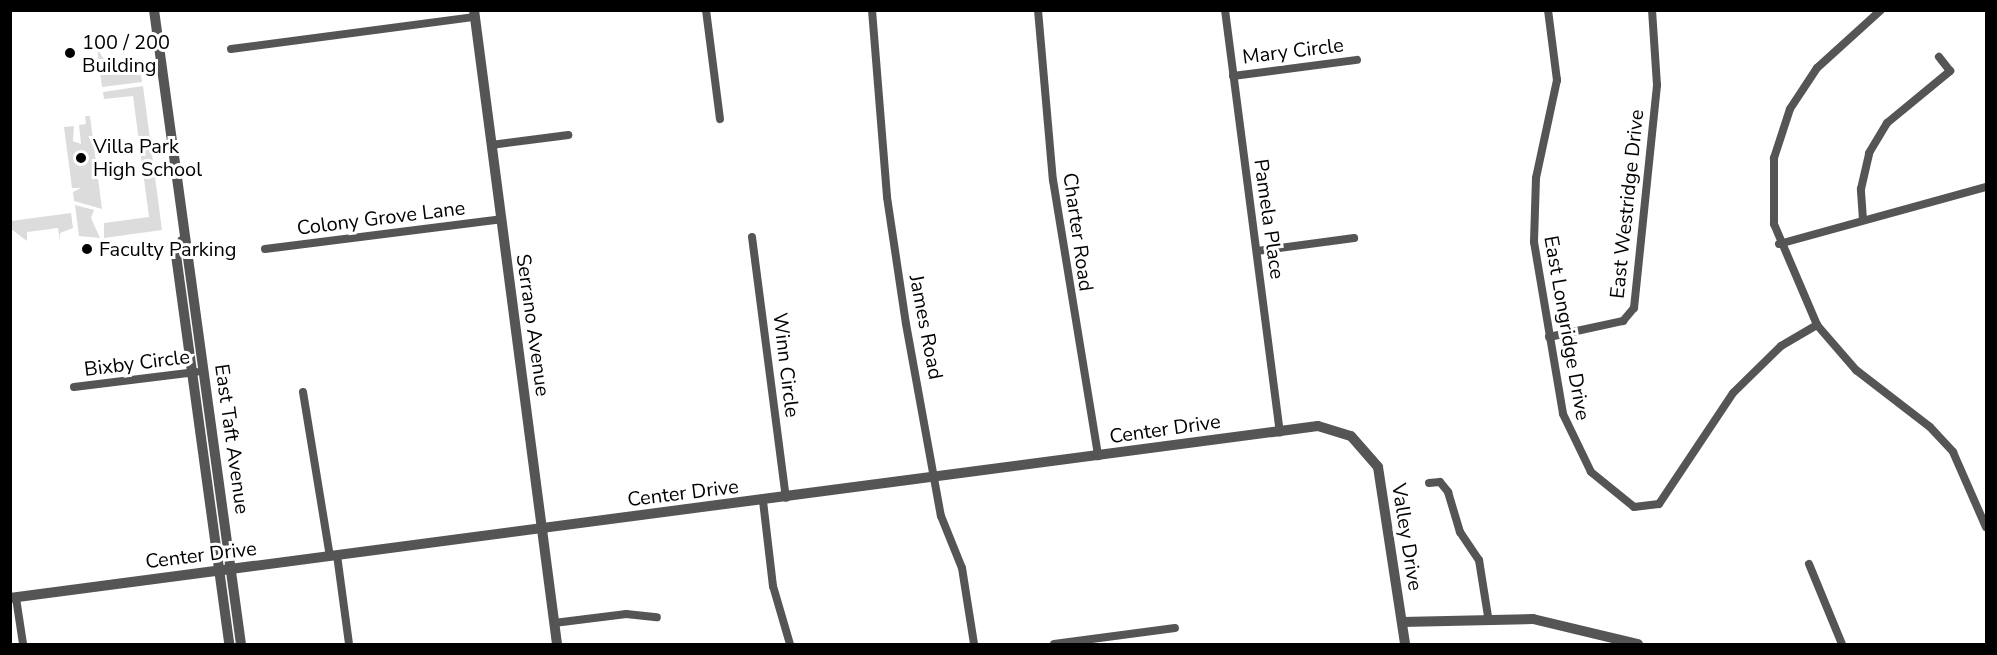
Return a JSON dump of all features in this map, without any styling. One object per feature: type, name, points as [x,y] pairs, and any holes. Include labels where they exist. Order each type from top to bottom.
[{"type":"street","name":"East Taft Avenue","points":[[154,10],[182,241],[189,253],[241,645]]},
{"type":"street","points":[[706,10],[720,119]]},
{"type":"street","name":"James Road","points":[[872,10],[887,197],[934,478],[944,525],[962,568],[974,645]]},
{"type":"street","name":"Charter Road","points":[[1038,10],[1053,180],[1098,456]]},
{"type":"street","name":"Pamela Place","points":[[1225,10],[1280,432]]},
{"type":"street","name":"East Longridge Drive","points":[[1548,10],[1557,47],[1557,80],[1539,158],[1533,221],[1549,337],[1563,414],[1579,458],[1628,504],[1647,508],[1664,499],[1733,393],[1781,346],[1817,325]]},
{"type":"street","name":"East Westridge Drive","points":[[1549,337],[1623,321],[1634,308],[1657,85],[1652,10]]},
{"type":"street","points":[[1881,10],[1871,14],[1817,68],[1783,125],[1772,181],[1779,244],[1817,325],[1856,370],[1908,409],[1953,452],[1986,527]]},
{"type":"street","points":[[231,49],[474,14]]},
{"type":"street","name":"Serrano Avenue","points":[[474,14],[557,645]]},
{"type":"street","points":[[1863,220],[1860,189],[1869,153],[1887,123],[1950,71],[1939,57]]},
{"type":"street","name":"Mary Circle","points":[[1233,76],[1357,60]]},
{"type":"street","points":[[491,145],[568,135]]},
{"type":"street","points":[[1779,244],[1986,187]]},
{"type":"street","name":"Colony Grove Lane","points":[[266,249],[501,219]]},
{"type":"street","name":"Winn Circle","points":[[752,237],[786,498]]},
{"type":"street","points":[[1257,251],[1354,238]]},
{"type":"street","name":"East Taft Avenue","points":[[182,241],[176,255],[229,645]]},
{"type":"street","name":"Bixby Circle","points":[[74,387],[205,371]]},
{"type":"street","points":[[303,392],[349,645]]},
{"type":"street","name":"Center Drive","points":[[13,598],[1280,432],[1327,427],[1358,441]]},
{"type":"street","name":"Valley Drive","points":[[1358,441],[1380,477],[1405,645]]},
{"type":"street","points":[[1429,483],[1440,482],[1448,492],[1460,532],[1479,560],[1488,616]]},
{"type":"street","points":[[763,501],[773,586],[790,645]]},
{"type":"street","points":[[1809,564],[1842,645]]},
{"type":"street","points":[[13,598],[22,645]]},
{"type":"street","points":[[554,623],[626,614],[657,617]]},
{"type":"street","points":[[1402,622],[1488,616],[1547,621],[1638,645]]},
{"type":"street","points":[[1054,645],[1175,628]]},
{"type":"shaded area","points":[[97,48],[112,72],[141,75],[142,82],[102,87]]},
{"type":"shaded area","points":[[143,86],[162,230],[104,238],[104,223],[149,217],[133,96],[104,99],[103,92]]},
{"type":"shaded area","points":[[85,116],[90,116],[102,209],[74,201],[73,192],[81,188],[72,188],[64,127],[74,126],[73,141],[81,144],[79,125],[86,124]]},
{"type":"shaded area","points":[[75,205],[94,210],[91,218],[100,238],[79,236]]},
{"type":"shaded area","points":[[71,213],[73,228],[60,233],[60,241],[58,228],[27,232],[27,241],[11,229],[11,221]]},
{"type":"place","name":"100 / 200 Building","points":[[70,53]]},
{"type":"place","name":"Villa Park High School","points":[[81,158]]},
{"type":"place","name":"Faculty Parking","points":[[87,249]]}]
